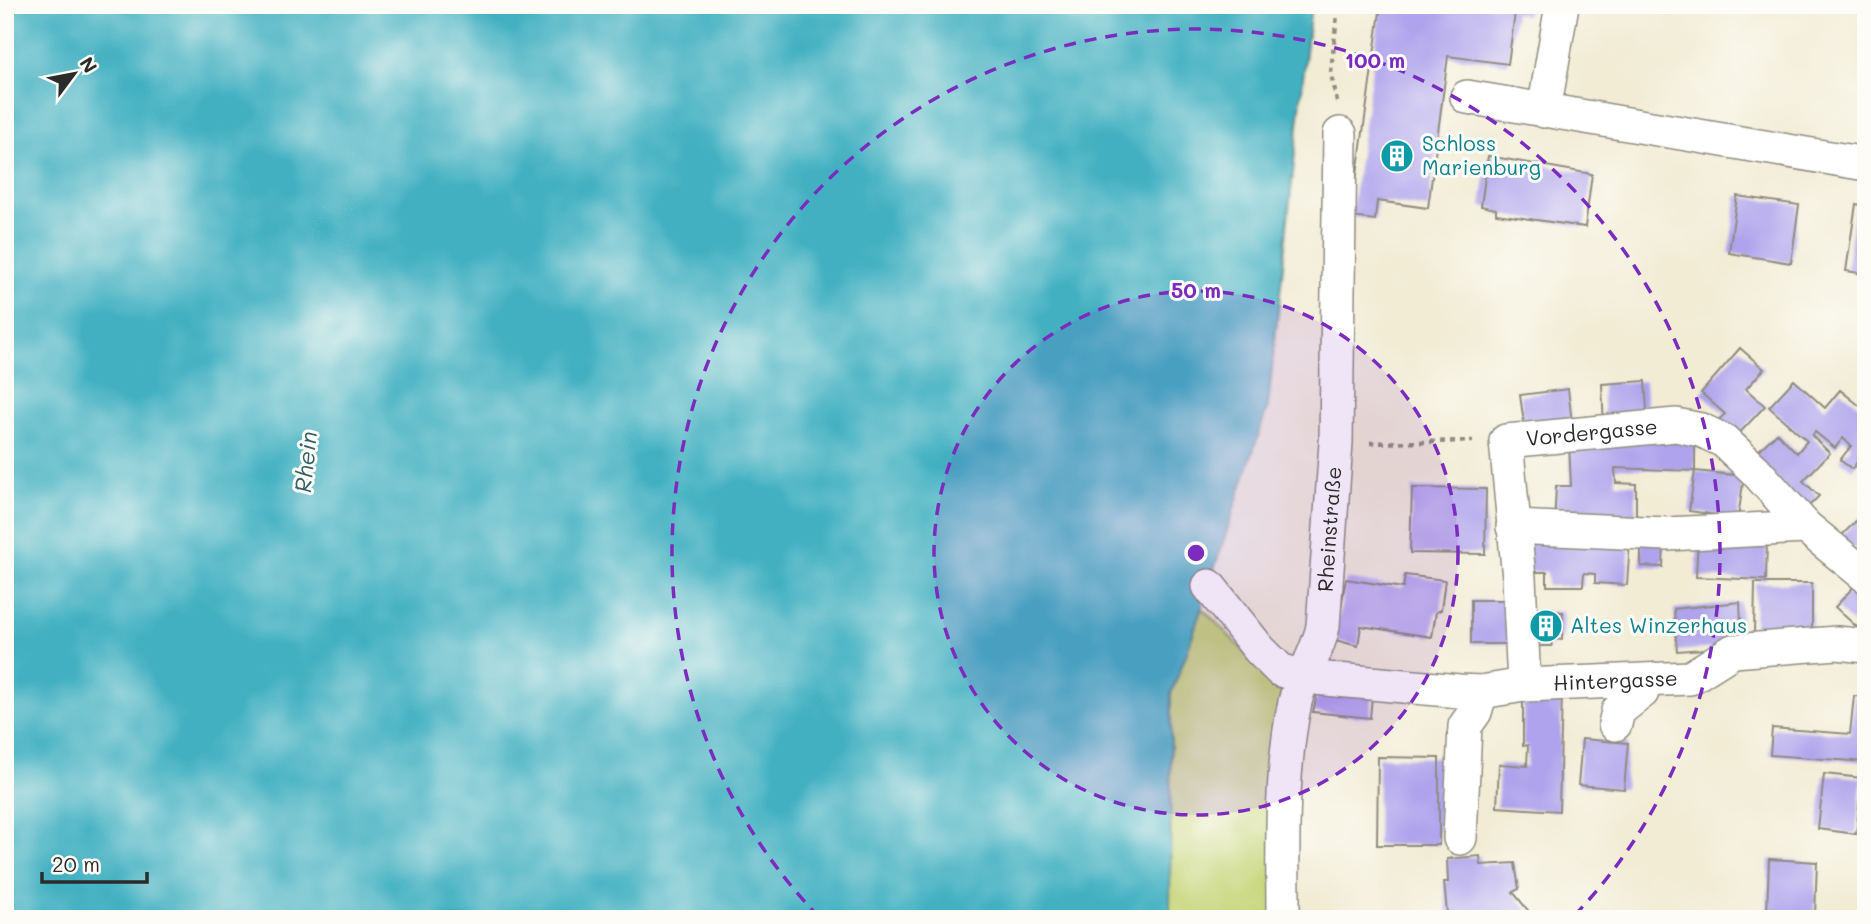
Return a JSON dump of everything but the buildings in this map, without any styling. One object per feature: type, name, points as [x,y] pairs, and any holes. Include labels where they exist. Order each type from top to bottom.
[{"type":"street","points":[[1544,111],[1562,5]]},
{"type":"street","points":[[1467,97],[1866,164]]},
{"type":"street","name":"Rheinstraße","points":[[1283,919],[1282,828],[1289,735],[1298,691],[1320,643],[1323,626],[1336,443],[1340,134]]},
{"type":"street","name":"Vordergasse","points":[[1506,441],[1676,425],[1701,430],[1724,441],[1806,527],[1866,576]]},
{"type":"street","name":"Hintergasse","points":[[1506,441],[1519,578],[1524,685]]},
{"type":"street","points":[[1513,527],[1667,534],[1806,527]]},
{"type":"street","name":"Hintergasse","points":[[1209,586],[1259,649],[1280,670],[1304,677],[1481,692],[1524,685],[1690,678],[1733,651],[1837,643],[1866,646]]},
{"type":"street","points":[[1615,724],[1618,711],[1642,692],[1643,681]]},
{"type":"street","points":[[1460,838],[1465,726],[1475,712],[1481,692]]},
{"type":"path","points":[[1338,5],[1331,73],[1340,134]]},
{"type":"path","name":"Vordergasse","points":[[1336,443],[1506,441]]},
{"type":"green space","points":[[1202,608],[1282,690],[1279,919],[1170,919],[1171,694]]},
{"type":"water","name":"Rhein","points":[[5,5],[1311,5],[1268,406],[1171,694],[1170,919],[5,919]]},
{"type":"place","name":"Schloss Marienburg","points":[[1397,156]]},
{"type":"place","name":"Altes Winzerhaus","points":[[1546,626]]}]
